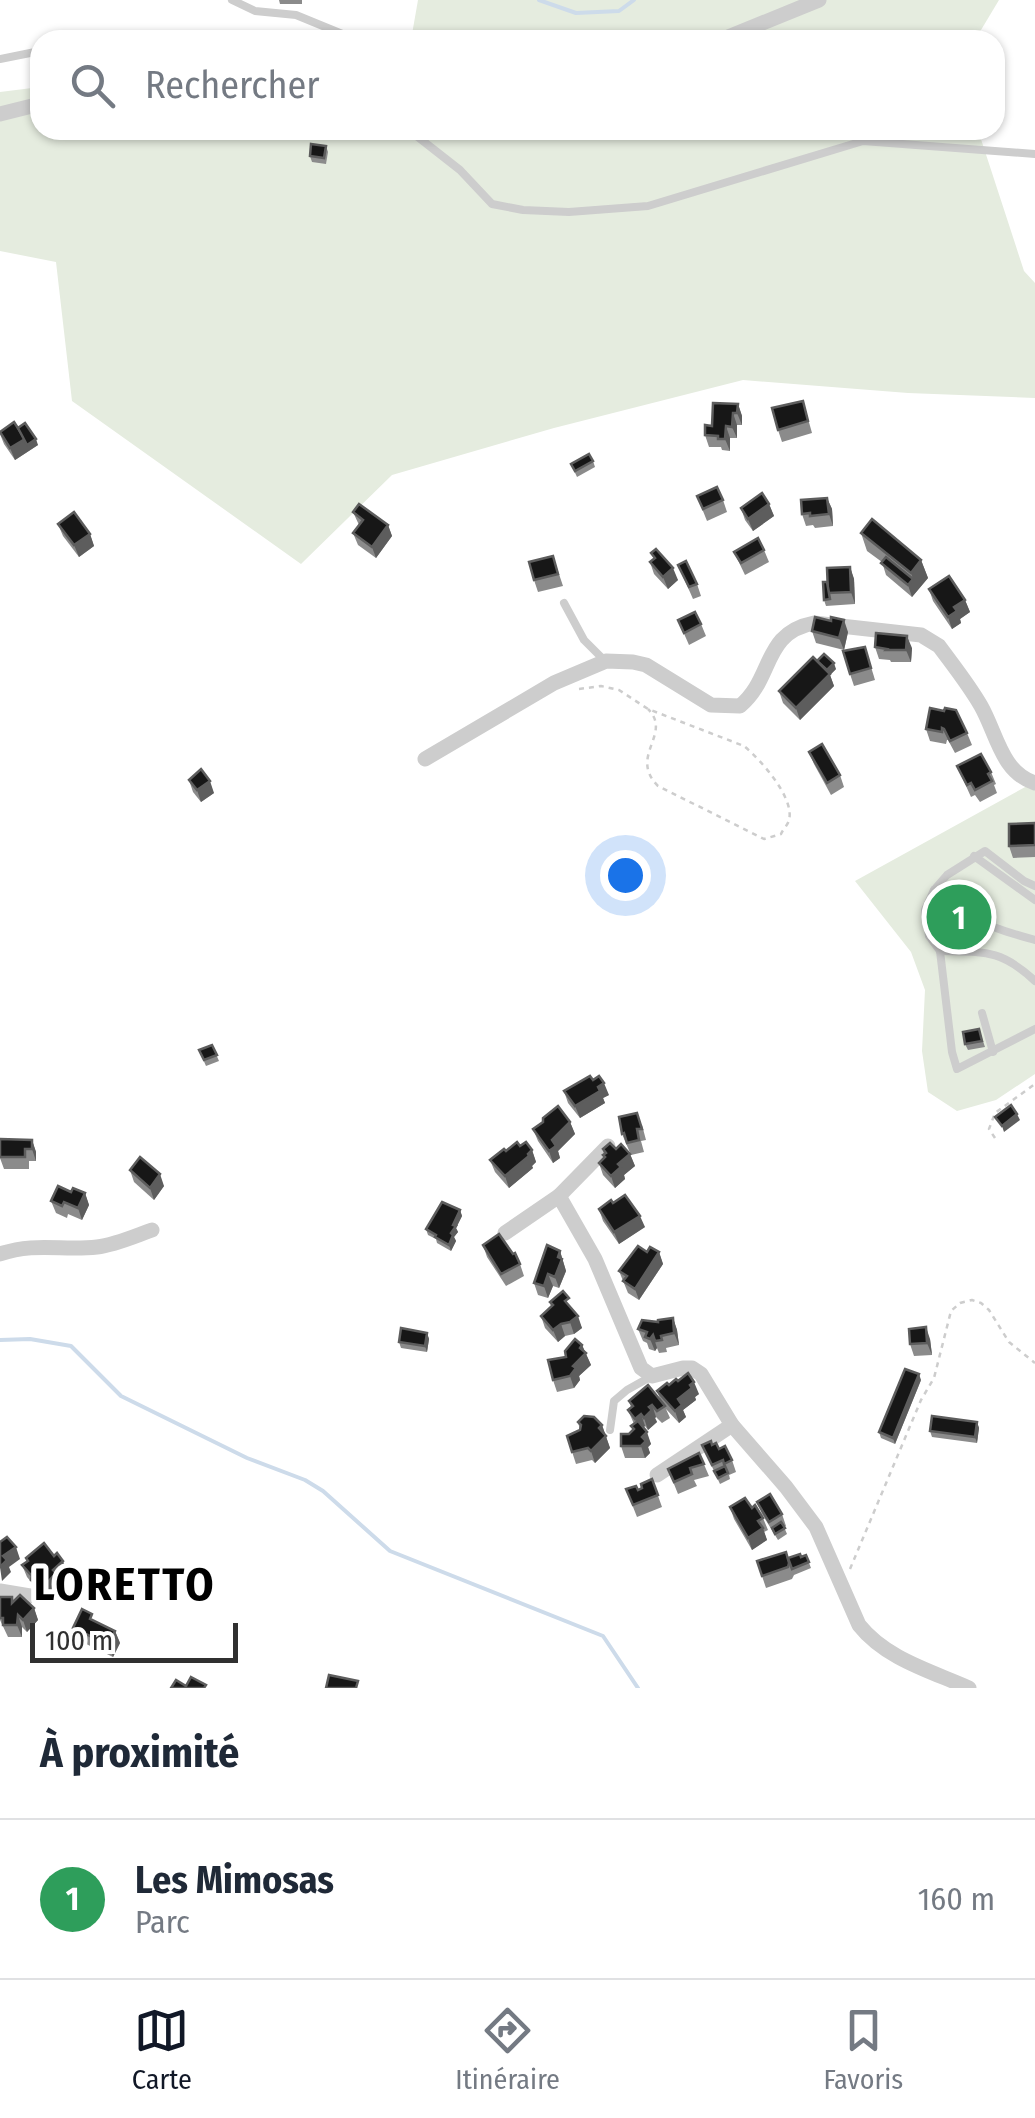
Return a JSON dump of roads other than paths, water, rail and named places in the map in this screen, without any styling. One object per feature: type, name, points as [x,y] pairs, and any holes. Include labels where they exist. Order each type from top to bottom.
[{"type":"street","points":[[746,30],[819,0]]},
{"type":"street","points":[[0,114],[30,106]]},
{"type":"street","points":[[425,759],[554,683],[606,661],[646,665],[699,700],[711,705],[740,706],[757,686],[774,646],[785,634],[814,623],[922,634],[939,646],[982,708],[1006,761],[1017,775],[1035,783]]},
{"type":"street","points":[[504,1232],[559,1196],[608,1146]]},
{"type":"street","points":[[559,1196],[596,1259],[641,1368],[652,1376],[683,1368],[701,1374],[732,1425],[816,1527],[859,1625],[870,1639],[887,1652],[970,1688]]},
{"type":"street","points":[[0,1254],[15,1248],[98,1247],[152,1230]]},
{"type":"street","points":[[657,1475],[732,1425]]},
{"type":"street","points":[[0,1590],[30,1596]]},
{"type":"lane","points":[[232,0],[255,11],[296,15],[333,30]]},
{"type":"lane","points":[[0,59],[30,54]]},
{"type":"lane","points":[[422,140],[460,170],[492,204],[554,212],[648,206],[863,141],[1035,154]]},
{"type":"lane","points":[[564,603],[584,640],[606,661]]},
{"type":"lane","points":[[1035,886],[984,851],[948,876],[934,890],[925,910],[929,936],[940,951],[957,1069],[1035,1029]]},
{"type":"lane","points":[[974,856],[1035,900]]},
{"type":"lane","points":[[934,890],[961,911],[1035,940]]},
{"type":"lane","points":[[940,951],[1000,956],[1035,981]]},
{"type":"lane","points":[[982,1013],[993,1052]]},
{"type":"lane","points":[[610,1430],[614,1401],[652,1376]]},
{"type":"waterway","points":[[539,0],[576,13],[619,11],[634,0]]},
{"type":"waterway","points":[[0,1340],[30,1339],[71,1346],[121,1396],[247,1458],[305,1480],[323,1491],[390,1551],[603,1636],[638,1688]]},
{"type":"place","name":"Les Mimosas","points":[[959,917]]},
{"type":"district","name":"LORETTO","points":[[125,1584]]}]
